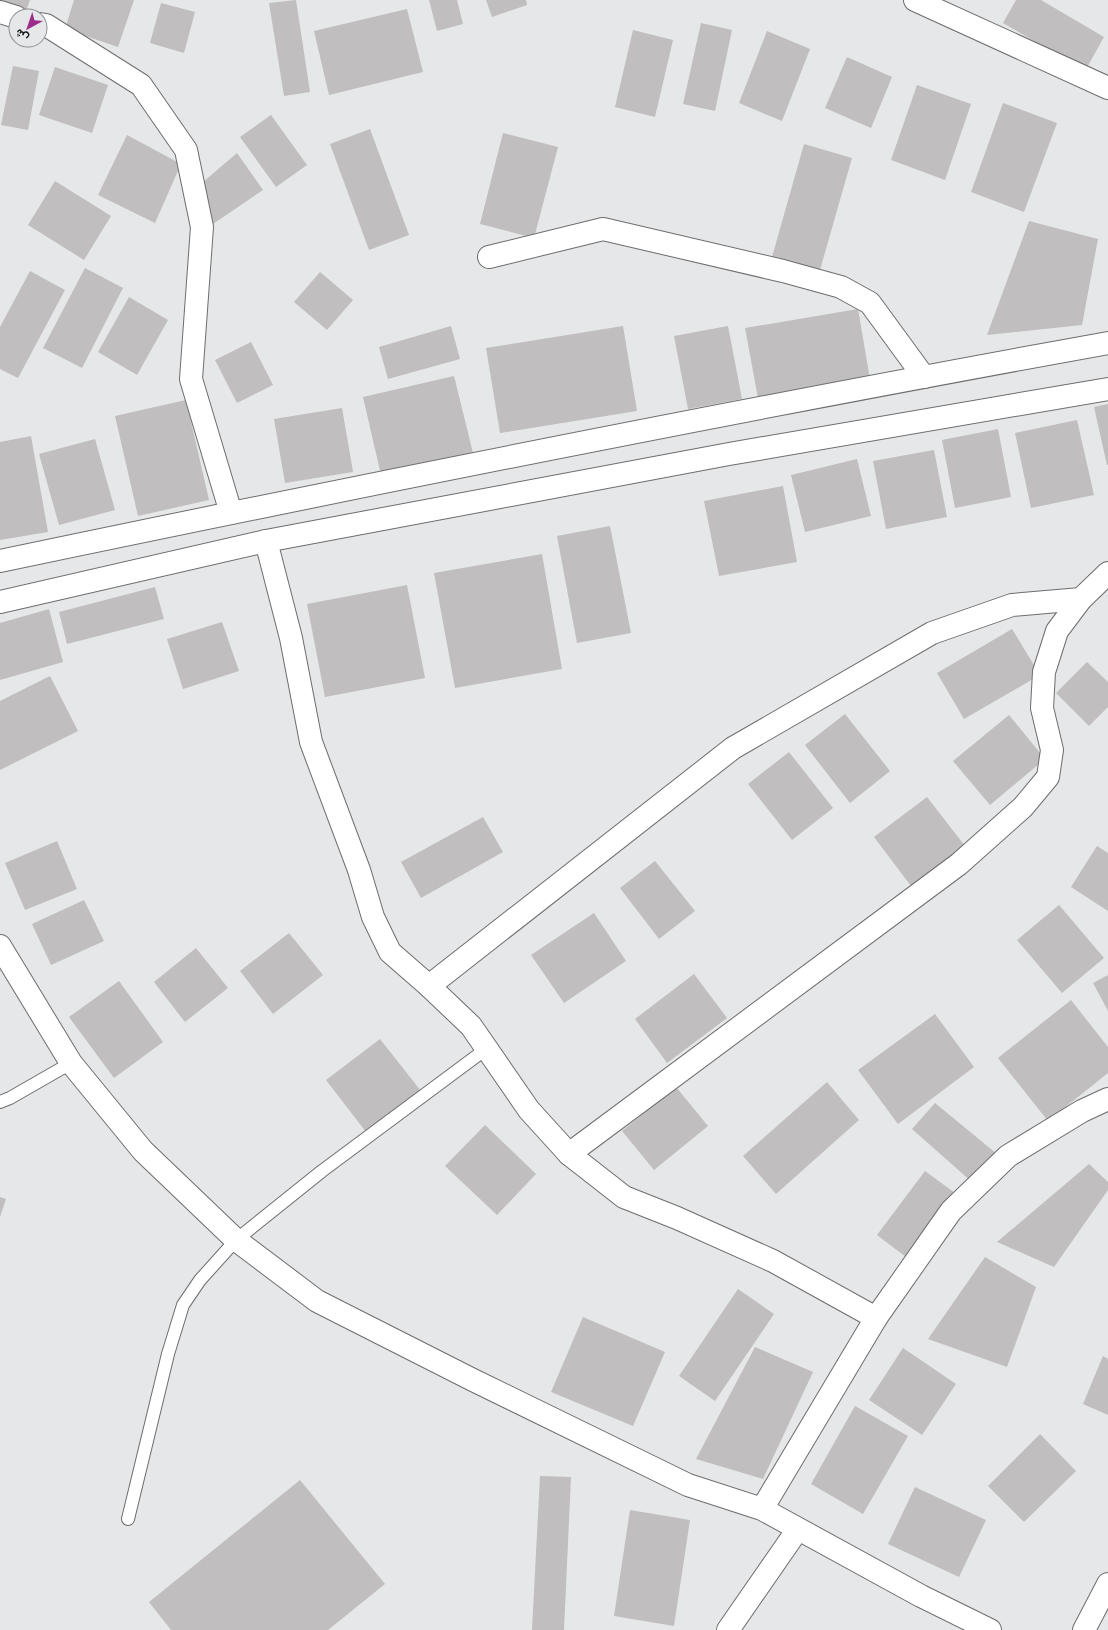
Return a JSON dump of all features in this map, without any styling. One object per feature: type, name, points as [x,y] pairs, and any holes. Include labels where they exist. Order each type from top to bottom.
[{"type":"street","points":[[915,0],[1108,88]]},
{"type":"street","points":[[48,27],[141,85],[186,150],[202,227],[191,379],[231,513]]},
{"type":"street","points":[[489,257],[603,229],[782,271],[842,287],[870,303],[924,377]]},
{"type":"street","points":[[0,562],[231,513],[924,377],[1108,343]]},
{"type":"street","points":[[0,602],[266,541],[730,454],[1108,389]]},
{"type":"street","points":[[266,541],[291,638],[311,742],[359,870],[373,917],[390,952],[429,986],[471,1026],[529,1110],[569,1154],[624,1197],[677,1218],[773,1261],[876,1318]]},
{"type":"street","points":[[569,1154],[959,864],[1023,807],[1048,777],[1052,750],[1042,708],[1044,672],[1057,631],[1081,599],[1108,573]]},
{"type":"street","points":[[429,986],[733,748],[932,633],[1012,605],[1081,599]]},
{"type":"street","points":[[0,946],[71,1063],[143,1151],[236,1240],[317,1301],[473,1380],[688,1485],[762,1510],[921,1596],[990,1630]]},
{"type":"street","points":[[762,1510],[876,1318],[951,1210],[1008,1156],[1082,1111],[1108,1099]]},
{"type":"street","points":[[728,1630],[798,1529]]},
{"type":"street","points":[[1084,1630],[1108,1584]]},
{"type":"lane","points":[[128,1519],[168,1354],[183,1305],[200,1280],[236,1240],[322,1172],[486,1049]]},
{"type":"lane","points":[[0,1102],[10,1098],[71,1063]]},
{"type":"building","points":[[0,0],[30,0],[27,8],[8,8],[8,10],[0,7]]},
{"type":"building","points":[[74,0],[134,0],[118,47],[65,29]]},
{"type":"building","points":[[296,0],[310,92],[284,96],[269,3]]},
{"type":"building","points":[[429,0],[457,0],[463,24],[437,31]]},
{"type":"building","points":[[486,0],[526,0],[527,5],[492,17]]},
{"type":"building","points":[[1016,0],[1041,0],[1104,37],[1085,71],[1003,23]]},
{"type":"building","points":[[161,3],[195,12],[184,53],[150,43]]},
{"type":"building","points":[[407,9],[423,72],[329,95],[314,31]]},
{"type":"building","points":[[701,23],[732,30],[715,111],[683,104]]},
{"type":"building","points":[[633,30],[673,40],[655,117],[615,107]]},
{"type":"building","points":[[767,31],[810,49],[782,121],[739,103]]},
{"type":"building","points":[[847,57],[892,77],[871,128],[825,108]]},
{"type":"building","points":[[13,66],[39,71],[28,130],[1,125]]},
{"type":"building","points":[[55,67],[108,85],[92,133],[39,115]]},
{"type":"building","points":[[917,85],[971,104],[945,180],[891,160]]},
{"type":"building","points":[[1003,103],[1057,123],[1024,212],[971,192]]},
{"type":"building","points":[[271,115],[307,165],[276,187],[240,137]]},
{"type":"building","points":[[370,129],[409,235],[369,250],[330,144]]},
{"type":"building","points":[[503,133],[558,147],[534,238],[480,224]]},
{"type":"building","points":[[127,135],[181,164],[155,223],[98,195]]},
{"type":"building","points":[[804,144],[852,158],[820,270],[772,257]]},
{"type":"building","points":[[237,153],[263,190],[213,224],[202,183]]},
{"type":"building","points":[[55,181],[111,216],[84,260],[28,225]]},
{"type":"building","points":[[1029,221],[1098,239],[1082,325],[987,335]]},
{"type":"building","points":[[85,268],[123,288],[82,368],[43,348]]},
{"type":"building","points":[[30,271],[65,290],[18,378],[0,369],[0,327]]},
{"type":"building","points":[[320,272],[353,300],[327,330],[294,302]]},
{"type":"building","points":[[129,297],[168,320],[137,375],[98,352]]},
{"type":"building","points":[[858,309],[870,379],[758,398],[745,328]]},
{"type":"building","points":[[451,326],[460,359],[388,379],[379,347]]},
{"type":"building","points":[[623,326],[637,411],[500,433],[486,348]]},
{"type":"building","points":[[728,326],[742,399],[688,409],[674,336]]},
{"type":"building","points":[[251,342],[273,385],[237,403],[215,360]]},
{"type":"building","points":[[454,376],[473,453],[381,475],[363,397]]},
{"type":"building","points":[[186,400],[209,500],[138,516],[115,416]]},
{"type":"building","points":[[1108,404],[1108,465],[1107,465],[1094,407]]},
{"type":"building","points":[[342,408],[353,472],[285,483],[274,419]]},
{"type":"building","points":[[1077,420],[1094,495],[1031,508],[1015,433]]},
{"type":"building","points":[[998,429],[1011,497],[955,508],[942,440]]},
{"type":"building","points":[[31,436],[48,532],[0,540],[0,442]]},
{"type":"building","points":[[95,439],[115,510],[59,525],[39,454]]},
{"type":"building","points":[[934,450],[947,517],[886,529],[873,461]]},
{"type":"building","points":[[857,459],[871,516],[805,532],[791,475]]},
{"type":"building","points":[[783,486],[797,562],[719,576],[704,501]]},
{"type":"building","points":[[610,526],[631,633],[577,643],[557,536]]},
{"type":"building","points":[[542,554],[562,669],[455,688],[434,573]]},
{"type":"building","points":[[407,585],[425,678],[325,697],[307,604]]},
{"type":"building","points":[[155,587],[164,619],[67,644],[59,612]]},
{"type":"building","points":[[49,609],[63,662],[0,680],[0,623]]},
{"type":"building","points":[[222,622],[239,671],[183,689],[167,639]]},
{"type":"building","points":[[1012,629],[1040,675],[964,719],[937,673]]},
{"type":"building","points":[[1087,662],[1108,682],[1108,707],[1089,726],[1056,693]]},
{"type":"building","points":[[50,676],[78,731],[0,770],[0,701]]},
{"type":"building","points":[[845,714],[890,771],[850,803],[805,745]]},
{"type":"building","points":[[1009,715],[1045,759],[990,805],[953,761]]},
{"type":"building","points":[[789,752],[833,808],[792,840],[748,784]]},
{"type":"building","points":[[927,797],[965,846],[911,886],[874,837]]},
{"type":"building","points":[[483,817],[503,852],[421,898],[401,862]]},
{"type":"building","points":[[57,841],[77,889],[25,910],[5,863]]},
{"type":"building","points":[[1097,846],[1108,853],[1108,911],[1071,887]]},
{"type":"building","points":[[655,861],[695,911],[659,939],[620,888]]},
{"type":"building","points":[[84,900],[104,941],[51,965],[32,924]]},
{"type":"building","points":[[1059,905],[1104,958],[1062,993],[1017,940]]},
{"type":"building","points":[[594,913],[626,961],[564,1003],[531,955]]},
{"type":"building","points":[[289,933],[323,975],[273,1014],[240,971]]},
{"type":"building","points":[[196,948],[228,988],[185,1022],[154,982]]},
{"type":"building","points":[[694,974],[727,1018],[667,1063],[635,1019]]},
{"type":"building","points":[[1108,975],[1108,1011],[1093,983]]},
{"type":"building","points":[[119,981],[163,1042],[114,1078],[69,1017]]},
{"type":"building","points":[[1071,1000],[1108,1047],[1108,1073],[1048,1121],[998,1058]]},
{"type":"building","points":[[935,1014],[974,1067],[898,1124],[858,1070]]},
{"type":"building","points":[[380,1039],[421,1091],[366,1132],[326,1080]]},
{"type":"building","points":[[827,1082],[859,1120],[776,1194],[743,1156]]},
{"type":"building","points":[[676,1087],[708,1126],[654,1170],[622,1131]]},
{"type":"building","points":[[935,1103],[997,1154],[972,1182],[912,1129]]},
{"type":"building","points":[[485,1125],[536,1174],[497,1215],[445,1166]]},
{"type":"building","points":[[1089,1164],[1108,1182],[1108,1190],[1054,1267],[997,1242]]},
{"type":"building","points":[[925,1171],[955,1193],[906,1257],[877,1235]]},
{"type":"building","points":[[0,1197],[6,1199],[0,1217]]},
{"type":"building","points":[[985,1257],[1036,1287],[1007,1367],[928,1339]]},
{"type":"building","points":[[738,1289],[774,1314],[715,1401],[679,1376]]},
{"type":"building","points":[[583,1317],[665,1352],[633,1426],[551,1392]]},
{"type":"building","points":[[755,1347],[813,1372],[763,1479],[696,1459]]},
{"type":"building","points":[[903,1348],[956,1384],[922,1435],[869,1400]]},
{"type":"building","points":[[1103,1356],[1108,1359],[1108,1415],[1083,1404]]},
{"type":"building","points":[[855,1406],[908,1436],[863,1514],[811,1484]]},
{"type":"building","points":[[1040,1434],[1076,1471],[1024,1522],[988,1486]]},
{"type":"building","points":[[540,1476],[571,1477],[564,1630],[532,1630]]},
{"type":"building","points":[[300,1480],[385,1584],[328,1630],[171,1630],[149,1602]]},
{"type":"building","points":[[915,1487],[986,1520],[959,1577],[888,1544]]},
{"type":"building","points":[[630,1510],[690,1520],[674,1626],[614,1616]]}]
